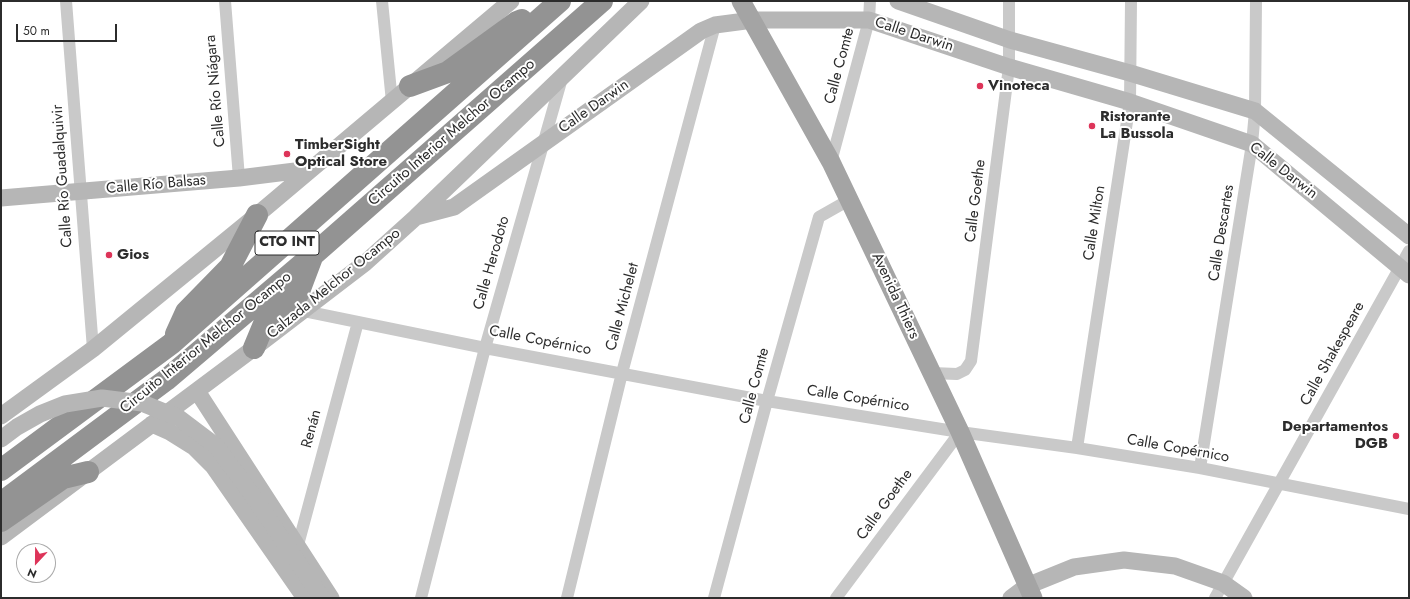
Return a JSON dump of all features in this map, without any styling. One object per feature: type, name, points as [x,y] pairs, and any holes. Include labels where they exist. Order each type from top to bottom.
[{"type":"highway","name":"Circuito Interior Melchor Ocampo","points":[[1,503],[166,380],[313,255],[602,1]]},
{"type":"highway","points":[[410,86],[448,72],[517,22],[556,4]]},
{"type":"highway","name":"Circuito Interior Melchor Ocampo","points":[[1,470],[171,344],[556,4]]},
{"type":"highway","points":[[171,344],[186,312],[230,267],[257,215]]},
{"type":"highway","points":[[254,348],[264,324],[298,294],[313,255]]},
{"type":"highway","points":[[1,521],[63,478],[88,472]]},
{"type":"main road","name":"Avenida Thiers","points":[[741,1],[753,20],[831,162],[960,432],[1030,592]]},
{"type":"street","name":"Calle Río Guadalquivir","points":[[66,1],[93,349]]},
{"type":"street","name":"Calle Río Niágara","points":[[225,1],[239,178]]},
{"type":"street","points":[[382,1],[392,102]]},
{"type":"street","name":"CTO INT","points":[[1,416],[93,349],[257,215],[511,1]]},
{"type":"street","name":"Calzada Melchor Ocampo","points":[[1,537],[304,311],[365,263],[416,217],[641,1]]},
{"type":"street","name":"Calle Comte","points":[[831,162],[869,20],[870,1]]},
{"type":"street","name":"Calle Darwin","points":[[898,1],[1010,40],[1130,73],[1255,111],[1409,236]]},
{"type":"street","name":"Calle Goethe","points":[[932,374],[957,374],[965,370],[971,361],[1010,67],[1009,1]]},
{"type":"street","name":"Calle Milton","points":[[1077,448],[1130,102],[1131,1]]},
{"type":"street","name":"Calle Descartes","points":[[1200,468],[1252,144],[1255,111],[1256,1]]},
{"type":"street","name":"Calle Darwin","points":[[416,217],[454,207],[701,31],[715,25],[753,20],[869,20],[1010,67],[1130,102],[1252,144],[1405,272]]},
{"type":"street","name":"Calle Michelet","points":[[567,598],[622,373],[715,25]]},
{"type":"street","name":"Calle Herodoto","points":[[421,598],[485,348],[562,77]]},
{"type":"street","name":"Calle Río Balsas","points":[[1,198],[239,178],[311,169]]},
{"type":"street","name":"Calle Comte","points":[[714,598],[767,401],[819,217],[849,200]]},
{"type":"street","name":"Calle Shakespeare","points":[[1219,591],[1279,483],[1405,272],[1409,251]]},
{"type":"street","name":"Calle Copérnico","points":[[304,311],[485,348],[767,401],[1200,468],[1409,509]]},
{"type":"street","name":"Renán","points":[[298,546],[358,322]]},
{"type":"street","points":[[197,391],[331,598]]},
{"type":"street","points":[[1,439],[17,427],[40,414],[66,404],[102,398],[142,403],[180,418],[216,446],[251,493],[322,598]]},
{"type":"street","points":[[152,424],[170,432],[194,447],[213,466],[305,598]]},
{"type":"street","name":"Calle Goethe","points":[[836,598],[960,432]]},
{"type":"street","points":[[1011,598],[1030,592],[1074,567],[1124,560],[1175,566],[1219,591],[1244,598]]},
{"type":"place","name":"Vinoteca","points":[[980,86]]},
{"type":"place","name":"Ristorante La Bussola","points":[[1092,126]]},
{"type":"place","name":"TimberSight Optical Store","points":[[287,154]]},
{"type":"place","name":"Gios","points":[[109,255]]},
{"type":"place","name":"Departamentos DGB","points":[[1396,436]]}]
